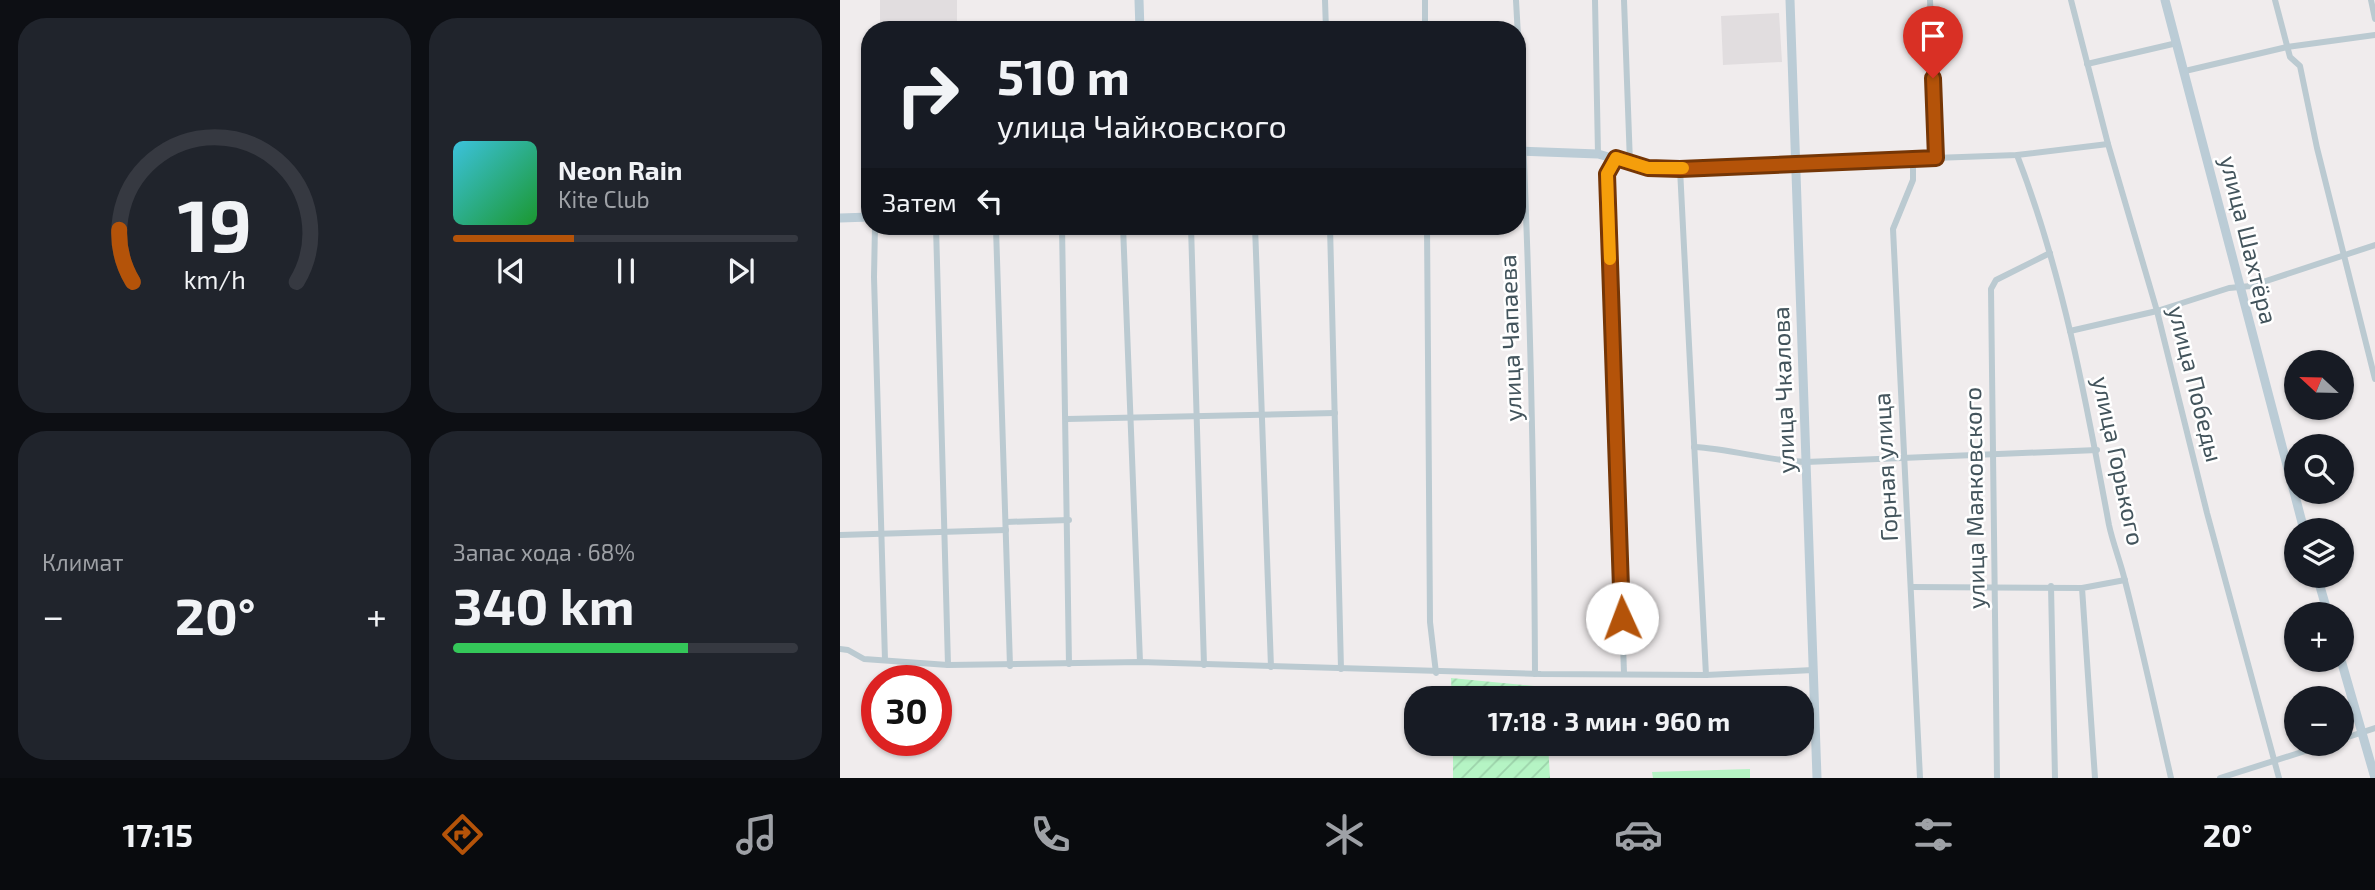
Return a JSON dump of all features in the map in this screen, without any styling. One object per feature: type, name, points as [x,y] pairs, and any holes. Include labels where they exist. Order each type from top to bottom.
[{"type":"street","points":[[1139,0],[1140,21]]},
{"type":"street","points":[[1325,0],[1326,21]]},
{"type":"street","points":[[1425,0],[1425,21]]},
{"type":"street","name":"улица Чапаева","points":[[1516,0],[1517,21]]},
{"type":"street","points":[[1595,0],[1598,153]]},
{"type":"street","points":[[1623,0],[1630,163]]},
{"type":"street","name":"улица Чкалова","points":[[1790,0],[1817,778]]},
{"type":"street","points":[[1930,0],[1936,158]]},
{"type":"street","name":"улица Победы","points":[[2071,0],[2108,144],[2157,311],[2207,513],[2278,778]]},
{"type":"street","name":"улица Шахтёра","points":[[2165,0],[2301,518]]},
{"type":"street","points":[[2275,0],[2290,57],[2300,66],[2343,256],[2375,379]]},
{"type":"street","points":[[2371,0],[2375,19]]},
{"type":"street","points":[[2185,71],[2287,47],[2375,35]]},
{"type":"street","points":[[2087,64],[2177,43]]},
{"type":"street","points":[[1526,151],[1598,153],[1648,168],[1680,169],[2017,155],[2108,144]]},
{"type":"street","name":"улица Горького","points":[[2017,155],[2049,253],[2070,331],[2097,450],[2110,529],[2125,580],[2171,778]]},
{"type":"street","points":[[1616,158],[1607,174],[1624,673]]},
{"type":"street","name":"Горная улица","points":[[1913,159],[1913,180],[1893,229],[1920,778]]},
{"type":"street","points":[[1680,169],[1706,675]]},
{"type":"street","points":[[840,218],[861,217]]},
{"type":"street","points":[[875,235],[873,277],[885,660]]},
{"type":"street","points":[[840,649],[864,659],[948,665],[936,235]]},
{"type":"street","points":[[996,235],[1010,666]]},
{"type":"street","points":[[1062,235],[1069,520],[1069,664]]},
{"type":"street","points":[[1123,235],[1140,662]]},
{"type":"street","points":[[1191,235],[1204,665]]},
{"type":"street","points":[[1255,235],[1271,667]]},
{"type":"street","points":[[1330,235],[1342,669]]},
{"type":"street","points":[[1427,235],[1430,622],[1436,673]]},
{"type":"street","name":"улица Чапаева","points":[[1525,235],[1534,447],[1535,674]]},
{"type":"street","points":[[2070,331],[2240,288],[2375,245]]},
{"type":"street","name":"улица Маяковского","points":[[1997,778],[1991,289],[1996,279],[2049,253]]},
{"type":"street","points":[[1067,419],[1335,413]]},
{"type":"street","points":[[1695,447],[1775,461],[1806,462],[2097,450]]},
{"type":"street","points":[[840,535],[944,531],[1069,520]]},
{"type":"street","points":[[1911,587],[2082,587],[2125,580]]},
{"type":"street","points":[[2051,586],[2055,778]]},
{"type":"street","points":[[2082,587],[2095,778]]},
{"type":"street","points":[[952,665],[1140,662],[1436,673],[1706,675],[1813,670]]},
{"type":"street","points":[[2344,672],[2375,778]]},
{"type":"street","points":[[2354,735],[2375,728]]},
{"type":"street","points":[[2220,778],[2290,756]]},
{"type":"shaded area","points":[[880,0],[957,0],[957,21],[880,21]]},
{"type":"shaded area","points":[[1779,13],[1782,62],[1723,65],[1721,16]]},
{"type":"green space","points":[[1451,678],[1534,686],[1451,686]]},
{"type":"green space","points":[[1453,756],[1549,756],[1550,778],[1453,778]]},
{"type":"green space","points":[[1750,769],[1750,778],[1653,778],[1652,772]]},
{"type":"slow traffic","points":[[1610,259],[1607,174],[1616,158],[1638,167],[1683,168]]},
{"type":"route","points":[[1622,618],[1607,174],[1616,158],[1638,167],[1680,169],[1936,158],[1933,78]]}]
